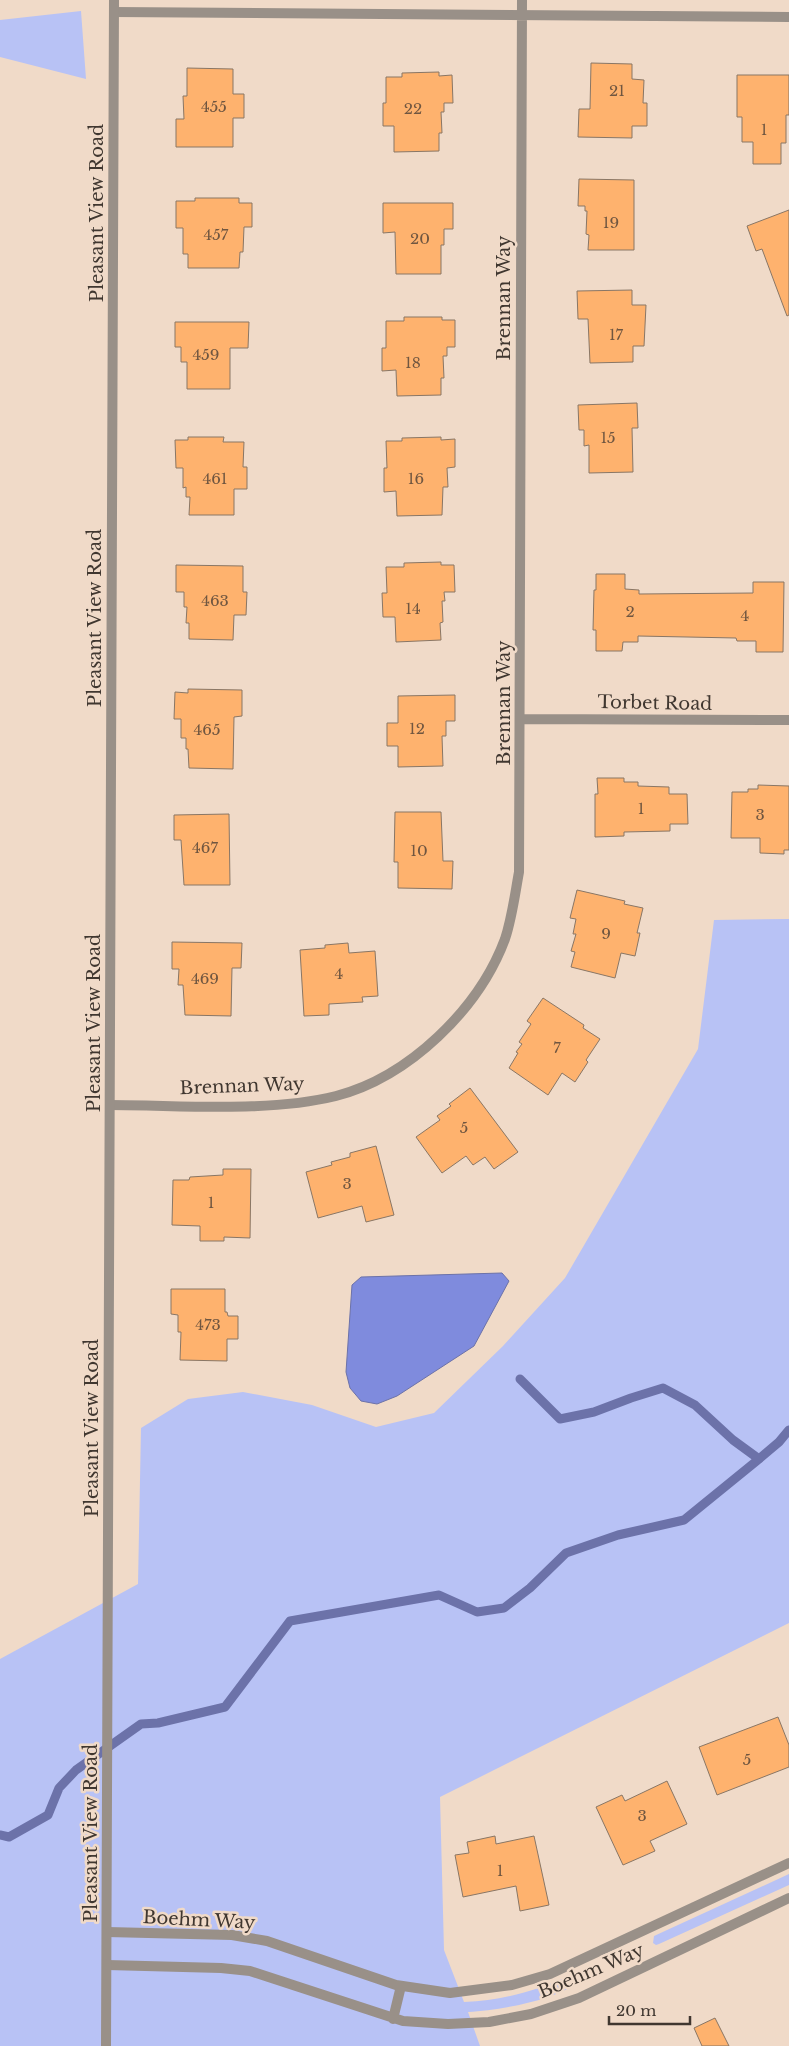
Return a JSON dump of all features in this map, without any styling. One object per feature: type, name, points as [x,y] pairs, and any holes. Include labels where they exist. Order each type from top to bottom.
[{"type":"street","name":"Pleasant View Road","points":[[106,2046],[114,0]]},
{"type":"street","name":"Brennan Way","points":[[110,1105],[243,1106],[293,1103],[337,1096],[374,1081],[409,1060],[438,1038],[464,1009],[488,973],[505,939],[514,905],[519,872],[522,0]]},
{"type":"street","points":[[114,12],[789,17]]},
{"type":"street","name":"Torbet Road","points":[[520,719],[789,720]]},
{"type":"street","name":"Boehm Way","points":[[107,1932],[232,1935],[267,1941],[401,1986],[450,1993],[512,1985],[550,1974],[789,1863]]},
{"type":"street","name":"Boehm Way","points":[[107,1966],[221,1968],[250,1971],[403,2021],[448,2024],[489,2022],[531,2014],[579,1998],[789,1898]]},
{"type":"street","points":[[393,2018],[401,1986]]},
{"type":"shaded area","points":[[81,11],[86,79],[0,57],[0,20]]},
{"type":"shaded area","points":[[789,919],[789,1623],[440,1797],[444,1950],[464,2002],[494,1999],[522,1993],[576,1973],[580,1976],[581,1981],[542,1999],[511,2007],[468,2012],[480,2046],[0,2046],[0,1659],[138,1584],[141,1428],[188,1399],[243,1392],[312,1405],[376,1427],[434,1413],[503,1346],[565,1278],[698,1049],[714,920]]},
{"type":"shaded area","points":[[789,1874],[789,1885],[659,1944],[653,1943],[654,1936]]},
{"type":"water","points":[[502,1273],[509,1281],[474,1346],[397,1396],[377,1404],[361,1401],[350,1388],[346,1372],[352,1285],[361,1277]]},
{"type":"building","points":[[591,63],[632,64],[632,79],[644,80],[643,103],[647,103],[647,126],[632,126],[632,138],[578,137],[579,109],[590,109]]},
{"type":"building","points":[[187,68],[233,69],[233,94],[244,94],[244,118],[233,118],[233,147],[176,147],[176,119],[184,119],[183,96],[187,96]]},
{"type":"building","points":[[439,72],[439,76],[452,75],[453,103],[444,103],[444,112],[441,112],[442,133],[439,133],[439,151],[394,152],[394,126],[383,126],[383,103],[386,103],[386,77],[402,77],[402,73]]},
{"type":"building","points":[[737,75],[789,75],[789,115],[786,115],[786,143],[781,143],[781,164],[753,164],[753,142],[742,142],[742,117],[737,117]]},
{"type":"building","points":[[579,179],[634,180],[634,250],[588,250],[589,235],[586,234],[587,211],[585,211],[585,206],[578,206]]},
{"type":"building","points":[[195,198],[239,198],[239,203],[252,203],[252,227],[244,227],[243,252],[240,252],[239,268],[188,268],[188,254],[183,254],[183,228],[176,228],[176,201],[195,201]]},
{"type":"building","points":[[383,203],[453,203],[453,229],[444,229],[444,245],[441,245],[441,274],[396,274],[395,232],[383,233]]},
{"type":"building","points":[[789,210],[789,315],[787,316],[762,249],[756,251],[747,226]]},
{"type":"building","points":[[632,290],[632,305],[646,305],[644,346],[633,346],[633,362],[590,363],[588,319],[578,319],[577,291]]},
{"type":"building","points":[[404,317],[442,317],[442,320],[455,320],[455,347],[447,347],[447,356],[443,356],[444,378],[441,378],[441,395],[397,396],[396,370],[382,371],[382,348],[386,348],[386,321],[404,321]]},
{"type":"building","points":[[175,322],[249,322],[248,348],[230,348],[230,389],[187,389],[187,362],[181,362],[181,347],[175,347]]},
{"type":"building","points":[[637,403],[638,428],[632,428],[633,472],[589,473],[589,445],[584,446],[584,430],[579,430],[578,405]]},
{"type":"building","points":[[188,437],[224,437],[223,442],[244,442],[243,467],[247,467],[247,489],[234,489],[234,515],[189,515],[190,497],[186,497],[186,487],[183,488],[183,468],[176,468],[175,440],[188,440]]},
{"type":"building","points":[[441,437],[441,440],[455,439],[455,467],[447,468],[448,487],[443,487],[442,515],[397,516],[396,491],[384,492],[384,468],[387,468],[386,441],[402,441],[402,438]]},
{"type":"building","points":[[441,562],[441,565],[454,565],[455,592],[444,592],[445,601],[442,601],[443,622],[440,623],[441,640],[396,642],[395,617],[383,617],[382,593],[387,593],[386,567],[404,567],[404,563]]},
{"type":"building","points":[[176,565],[243,566],[243,592],[247,592],[246,615],[234,615],[233,640],[189,639],[189,623],[186,623],[187,607],[184,607],[184,592],[176,592]]},
{"type":"building","points":[[596,574],[625,574],[625,589],[639,590],[639,594],[753,593],[753,582],[784,582],[783,652],[756,652],[756,641],[737,641],[736,638],[638,636],[638,642],[623,642],[622,651],[596,651],[596,630],[593,630]]},
{"type":"building","points":[[188,689],[242,690],[242,716],[234,717],[233,769],[189,768],[186,738],[181,738],[181,719],[174,719],[175,692],[188,693]]},
{"type":"building","points":[[455,695],[455,721],[446,721],[446,736],[442,736],[443,766],[398,767],[398,746],[387,746],[387,723],[398,723],[398,696]]},
{"type":"building","points":[[597,778],[624,778],[624,782],[638,782],[638,786],[669,787],[669,794],[687,794],[688,824],[670,824],[670,831],[624,832],[624,836],[595,837],[595,794],[598,794]]},
{"type":"building","points":[[758,785],[789,786],[789,850],[784,850],[784,854],[760,853],[760,838],[731,838],[732,792],[748,792],[748,789],[758,789]]},
{"type":"building","points":[[395,812],[441,812],[443,861],[453,861],[452,889],[398,888],[398,862],[394,862]]},
{"type":"building","points":[[229,814],[230,885],[184,885],[181,840],[174,840],[174,815]]},
{"type":"building","points":[[577,890],[625,901],[624,904],[643,908],[637,933],[640,933],[635,956],[621,953],[615,978],[571,967],[575,952],[571,951],[576,934],[573,934],[576,919],[570,918]]},
{"type":"building","points":[[172,942],[242,943],[241,968],[232,968],[231,1016],[185,1015],[183,985],[178,985],[179,969],[172,969]]},
{"type":"building","points":[[348,943],[349,953],[375,951],[378,996],[362,997],[363,1002],[329,1004],[329,1015],[304,1016],[300,950],[325,948],[325,945]]},
{"type":"building","points":[[543,998],[584,1025],[583,1028],[600,1039],[586,1060],[588,1062],[575,1082],[562,1073],[548,1095],[509,1068],[522,1044],[519,1042],[531,1024],[527,1021]]},
{"type":"building","points":[[470,1088],[518,1152],[494,1169],[485,1157],[473,1165],[466,1156],[442,1173],[416,1137],[440,1120],[437,1116]]},
{"type":"building","points":[[376,1146],[394,1215],[366,1222],[362,1206],[318,1218],[306,1172],[332,1165],[331,1162],[350,1157],[350,1153]]},
{"type":"building","points":[[223,1169],[251,1169],[250,1238],[224,1237],[224,1241],[200,1241],[200,1226],[172,1225],[173,1180],[189,1180],[190,1177],[223,1175]]},
{"type":"building","points":[[171,1289],[225,1289],[225,1312],[227,1312],[228,1316],[238,1316],[238,1339],[227,1339],[227,1361],[180,1360],[181,1332],[178,1332],[178,1315],[171,1314]]},
{"type":"building","points":[[778,1717],[789,1745],[789,1767],[717,1795],[699,1747]]},
{"type":"building","points":[[667,1781],[687,1824],[650,1841],[655,1851],[623,1865],[596,1807],[622,1795],[625,1801]]},
{"type":"building","points":[[495,1836],[496,1844],[534,1836],[549,1905],[520,1911],[516,1886],[463,1897],[455,1855],[469,1853],[467,1842]]},
{"type":"building","points":[[715,2018],[729,2046],[702,2046],[694,2028]]},
{"type":"waterway","points":[[520,1379],[560,1419],[594,1412],[663,1388],[695,1405],[733,1440],[759,1459]]},
{"type":"waterway","points":[[0,1835],[9,1837],[48,1815],[59,1788],[76,1770],[141,1724],[158,1723],[225,1707],[290,1621],[439,1595],[477,1612],[504,1608],[530,1588],[566,1553],[618,1535],[684,1520],[779,1442],[789,1430]]}]
